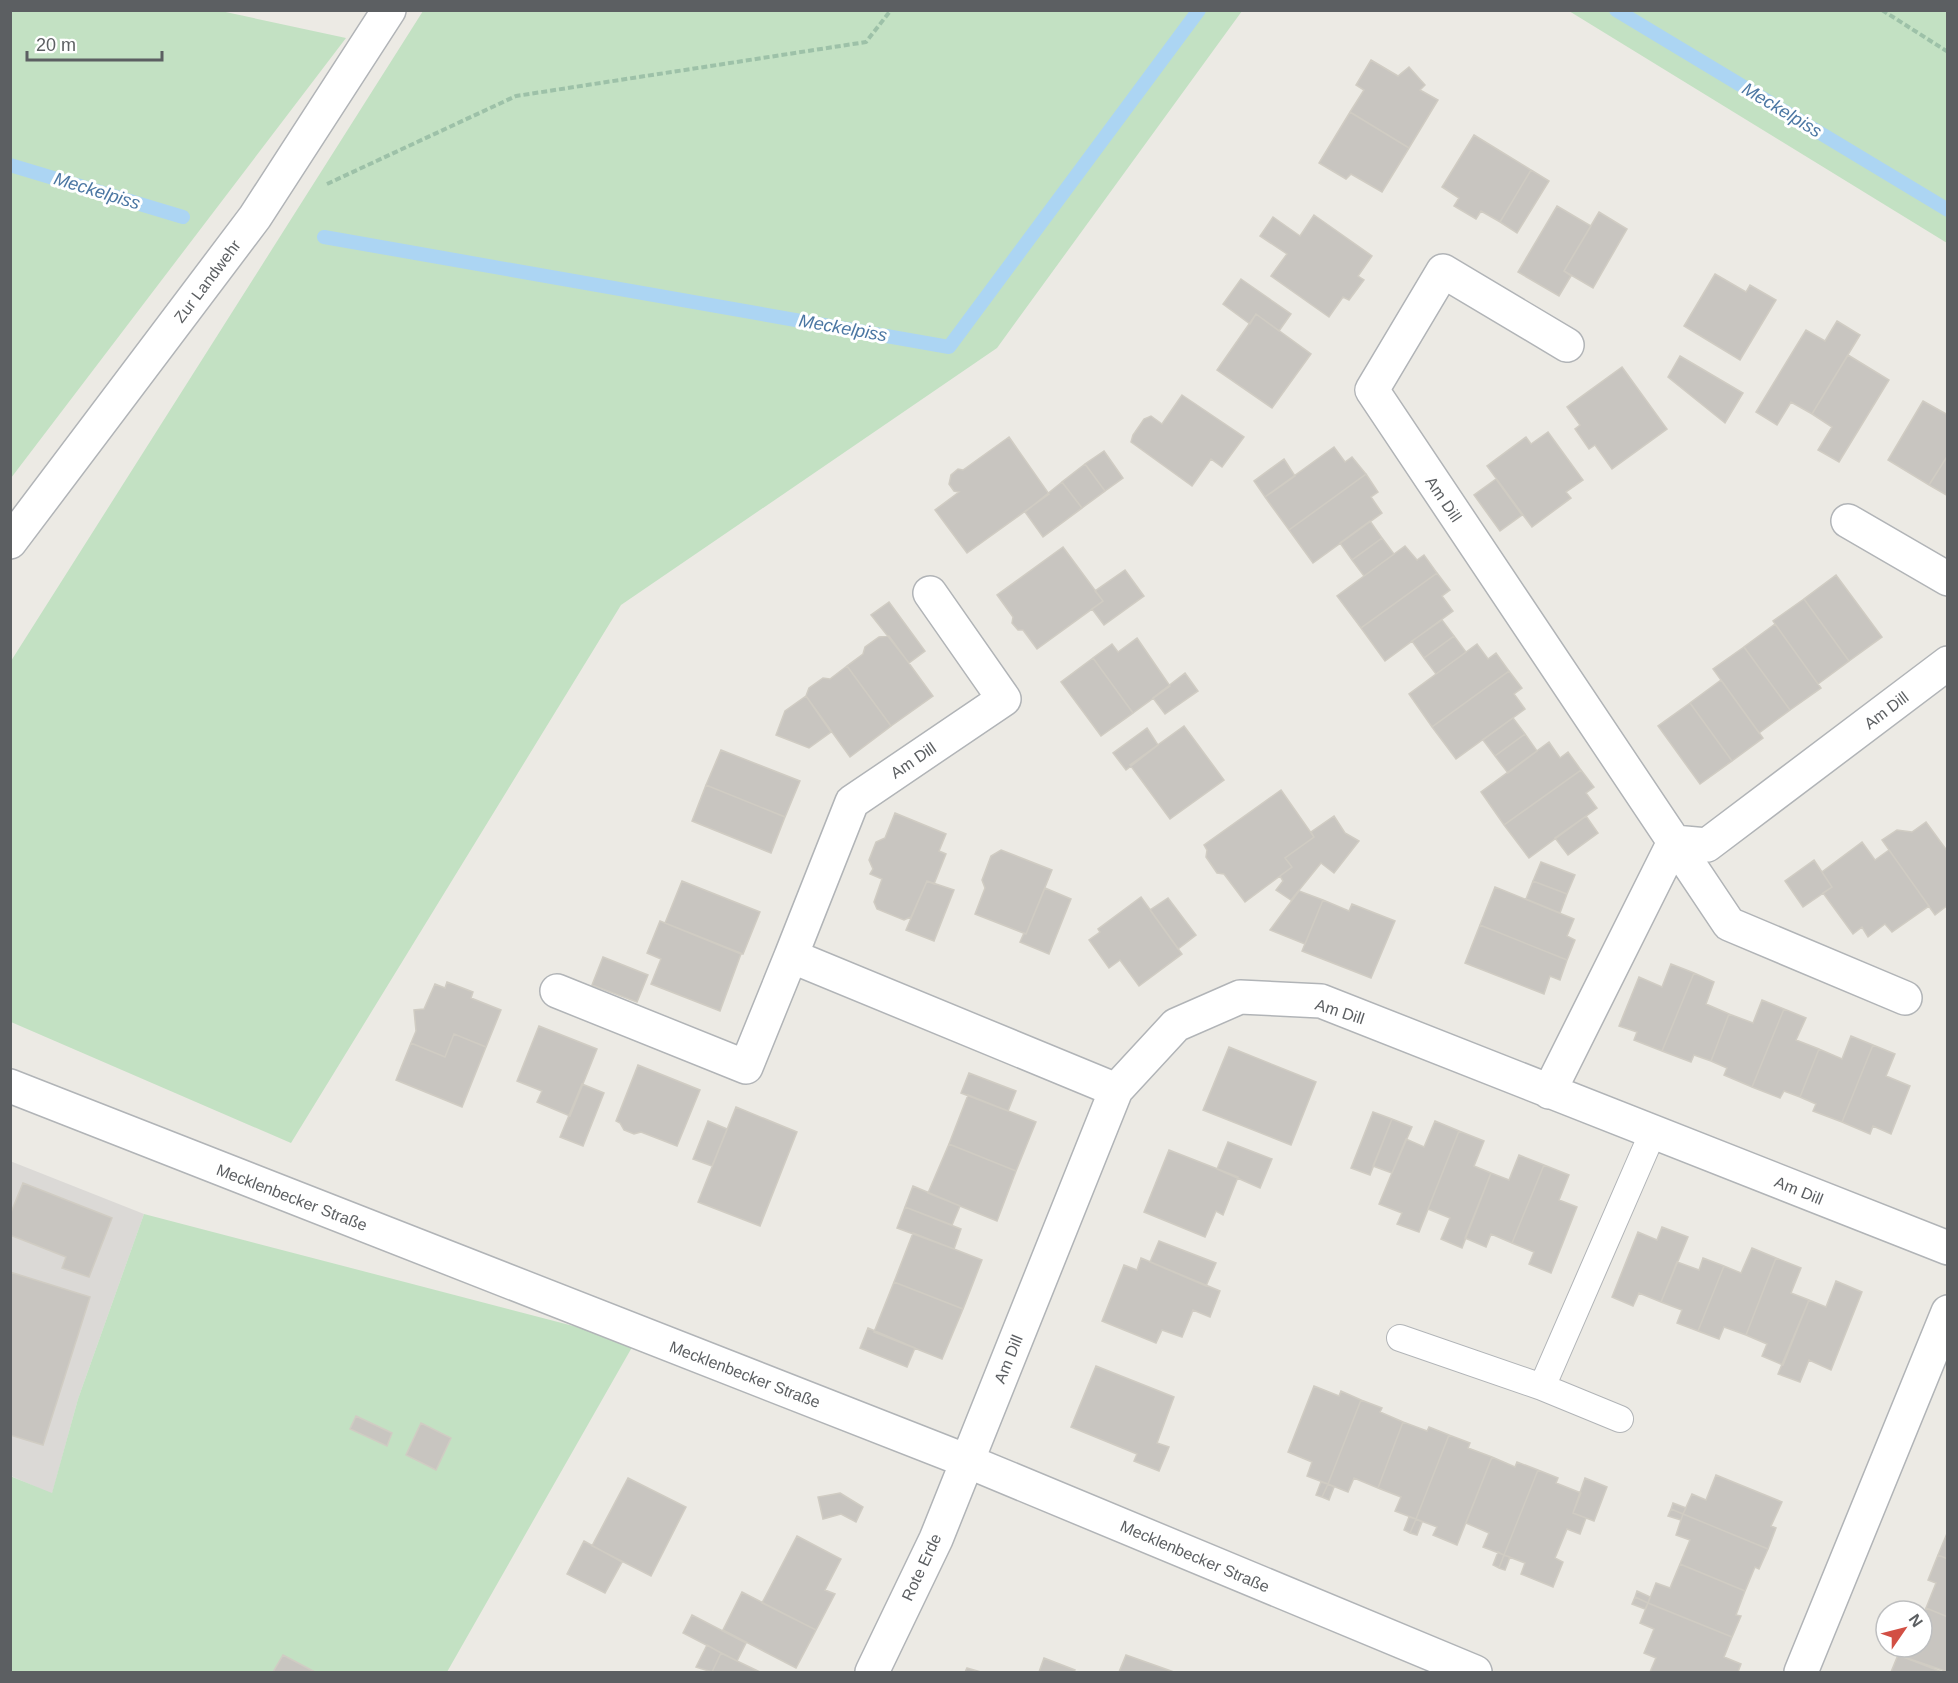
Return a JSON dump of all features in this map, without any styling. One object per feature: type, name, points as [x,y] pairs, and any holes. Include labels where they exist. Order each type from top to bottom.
[{"type":"street","name":"Zur Landwehr","points":[[10,542],[255,217],[389,10]]},
{"type":"street","name":"Am Dill","points":[[1567,345],[1443,271],[1372,390],[1729,924],[1905,998]]},
{"type":"street","points":[[1848,521],[1947,579]]},
{"type":"street","name":"Am Dill","points":[[557,991],[746,1067],[852,802],[1004,699],[930,593]]},
{"type":"street","name":"Am Dill","points":[[1674,842],[1707,844],[1947,663]]},
{"type":"street","points":[[1550,1092],[1674,842]]},
{"type":"street","points":[[791,956],[1116,1090]]},
{"type":"street","name":"Am Dill","points":[[967,1461],[1116,1090],[1176,1025],[1240,997],[1321,1001],[1947,1248]]},
{"type":"street","name":"Mecklenbecker Straße","points":[[10,1086],[967,1461],[1475,1672]]},
{"type":"street","points":[[1801,1672],[1947,1312]]},
{"type":"street","name":"Rote Erde","points":[[872,1672],[936,1539],[967,1461]]},
{"type":"lane","points":[[1542,1387],[1653,1132]]},
{"type":"lane","points":[[1400,1338],[1542,1387],[1620,1419]]},
{"type":"path","points":[[321,187],[516,96],[866,42],[891,10]]},
{"type":"path","points":[[1882,10],[1947,52]]},
{"type":"shaded area","points":[[10,1161],[144,1214],[78,1399],[52,1494],[11,1476]]},
{"type":"green space","points":[[11,10],[221,11],[346,38],[11,478]]},
{"type":"green space","points":[[423,11],[1242,11],[997,348],[621,605],[291,1143],[11,1022],[11,661]]},
{"type":"green space","points":[[1569,11],[1947,11],[1947,243]]},
{"type":"green space","points":[[144,1214],[635,1342],[447,1672],[11,1672],[10,1476],[52,1493],[78,1399]]},
{"type":"building","points":[[1371,60],[1398,76],[1409,67],[1425,85],[1420,90],[1438,100],[1409,148],[1350,112],[1364,90],[1356,85]]},
{"type":"building","points":[[1350,112],[1409,148],[1382,192],[1351,174],[1346,179],[1319,163]]},
{"type":"building","points":[[1474,135],[1531,170],[1500,222],[1481,211],[1476,219],[1454,206],[1459,198],[1442,187]]},
{"type":"building","points":[[1531,170],[1549,181],[1517,233],[1500,222]]},
{"type":"building","points":[[1557,206],[1591,226],[1564,271],[1571,276],[1559,296],[1518,272]]},
{"type":"building","points":[[1599,212],[1627,229],[1593,288],[1564,271]]},
{"type":"building","points":[[1314,215],[1372,256],[1358,276],[1364,280],[1349,300],[1343,297],[1329,317],[1271,276],[1287,254],[1260,236],[1273,217],[1300,236]]},
{"type":"building","points":[[1715,274],[1746,292],[1750,285],[1776,300],[1740,360],[1684,326]]},
{"type":"building","points":[[1241,279],[1291,314],[1279,331],[1256,314],[1250,324],[1223,304]]},
{"type":"building","points":[[1256,314],[1311,354],[1272,408],[1217,370]]},
{"type":"building","points":[[1837,321],[1860,335],[1812,414],[1791,402],[1777,425],[1756,412],[1806,330],[1825,341]]},
{"type":"building","points":[[1848,355],[1889,380],[1839,462],[1818,450],[1832,427],[1812,414]]},
{"type":"building","points":[[1680,356],[1743,393],[1725,423],[1668,377]]},
{"type":"building","points":[[1622,367],[1667,429],[1612,469],[1595,445],[1589,449],[1575,429],[1580,425],[1567,407]]},
{"type":"building","points":[[1182,395],[1244,437],[1222,467],[1211,459],[1192,486],[1131,442],[1144,419],[1151,416],[1162,424]]},
{"type":"building","points":[[1923,401],[1948,415],[1948,455],[1929,485],[1888,460]]},
{"type":"building","points":[[1548,432],[1583,480],[1566,492],[1571,498],[1532,527],[1487,466],[1526,437],[1531,444]]},
{"type":"building","points":[[1009,437],[1049,494],[967,553],[935,510],[959,492],[954,491],[949,484],[951,475],[958,469],[963,470]]},
{"type":"building","points":[[1334,447],[1345,462],[1352,457],[1366,474],[1289,530],[1265,497]]},
{"type":"building","points":[[1104,451],[1123,478],[1105,491],[1085,464]]},
{"type":"building","points":[[1948,455],[1948,496],[1929,485]]},
{"type":"building","points":[[1284,459],[1295,476],[1265,497],[1254,481]]},
{"type":"building","points":[[1085,464],[1105,491],[1082,508],[1062,482]]},
{"type":"building","points":[[1366,474],[1378,492],[1371,497],[1382,513],[1313,563],[1289,530]]},
{"type":"building","points":[[1496,479],[1522,515],[1500,531],[1474,495]]},
{"type":"building","points":[[1062,482],[1082,508],[1043,537],[1025,512]]},
{"type":"building","points":[[1370,521],[1382,538],[1352,560],[1340,543]]},
{"type":"building","points":[[1382,538],[1394,554],[1364,576],[1352,560]]},
{"type":"building","points":[[1405,546],[1417,560],[1424,555],[1437,573],[1361,628],[1337,596]]},
{"type":"building","points":[[1063,547],[1103,601],[1037,649],[1023,630],[1018,630],[1012,623],[1013,617],[997,595]]},
{"type":"building","points":[[1125,570],[1144,596],[1104,625],[1092,609],[1103,601],[1095,591]]},
{"type":"building","points":[[1437,573],[1450,590],[1442,596],[1453,611],[1385,661],[1361,628]]},
{"type":"building","points":[[1836,575],[1882,637],[1849,661],[1804,599]]},
{"type":"building","points":[[1804,599],[1849,661],[1818,684],[1773,621]]},
{"type":"building","points":[[889,602],[925,651],[909,663],[871,615]]},
{"type":"building","points":[[1442,620],[1454,636],[1424,658],[1412,641]]},
{"type":"building","points":[[1775,624],[1821,688],[1790,710],[1744,647]]},
{"type":"building","points":[[889,636],[933,696],[891,726],[847,666],[863,654],[865,647],[879,637]]},
{"type":"building","points":[[1454,636],[1466,652],[1436,674],[1424,658]]},
{"type":"building","points":[[1137,638],[1170,686],[1133,713],[1093,658],[1112,644],[1118,652]]},
{"type":"building","points":[[1477,644],[1488,659],[1496,653],[1509,671],[1432,727],[1409,694]]},
{"type":"building","points":[[1744,647],[1790,710],[1759,733],[1713,669]]},
{"type":"building","points":[[1093,658],[1133,713],[1101,736],[1061,682]]},
{"type":"building","points":[[847,666],[891,726],[850,757],[806,696],[809,688],[823,678],[830,679]]},
{"type":"building","points":[[1509,671],[1522,688],[1514,694],[1525,709],[1456,759],[1432,727]]},
{"type":"building","points":[[1185,673],[1198,691],[1165,714],[1153,698]]},
{"type":"building","points":[[1721,680],[1763,738],[1732,761],[1690,703]]},
{"type":"building","points":[[806,696],[831,732],[809,748],[776,735],[785,711]]},
{"type":"building","points":[[1690,703],[1732,761],[1700,784],[1658,726]]},
{"type":"building","points":[[1513,718],[1525,734],[1495,756],[1483,740]]},
{"type":"building","points":[[1184,726],[1224,780],[1170,819],[1130,765]]},
{"type":"building","points":[[1147,728],[1158,745],[1126,770],[1113,753]]},
{"type":"building","points":[[1525,734],[1537,751],[1508,773],[1495,756]]},
{"type":"building","points":[[1549,742],[1560,758],[1568,752],[1581,770],[1504,825],[1481,792]]},
{"type":"building","points":[[721,750],[800,781],[785,817],[706,785]]},
{"type":"building","points":[[1581,770],[1594,787],[1586,793],[1597,808],[1529,858],[1504,825]]},
{"type":"building","points":[[706,785],[785,817],[771,853],[692,821]]},
{"type":"building","points":[[1281,790],[1314,837],[1285,858],[1292,867],[1245,902],[1224,874],[1217,873],[1206,857],[1207,850],[1204,845]]},
{"type":"building","points":[[895,813],[946,834],[939,851],[946,854],[934,884],[927,881],[911,917],[904,920],[877,909],[874,902],[882,879],[870,874],[873,869],[869,860],[876,842],[885,838]]},
{"type":"building","points":[[1334,816],[1345,833],[1359,841],[1334,873],[1321,863],[1291,900],[1276,890],[1283,881],[1280,876],[1292,867],[1285,858],[1314,837],[1311,832]]},
{"type":"building","points":[[1586,816],[1598,833],[1568,855],[1555,838]]},
{"type":"building","points":[[1926,822],[1948,852],[1948,905],[1935,915],[1882,840],[1897,830],[1912,832]]},
{"type":"building","points":[[1862,842],[1875,860],[1889,850],[1929,906],[1892,932],[1885,924],[1868,937],[1862,927],[1853,934],[1823,893],[1832,887],[1822,872]]},
{"type":"building","points":[[1001,850],[1052,870],[1026,934],[975,914],[985,888],[982,880],[991,856]]},
{"type":"building","points":[[1814,860],[1832,887],[1803,907],[1785,881]]},
{"type":"building","points":[[1541,862],[1575,875],[1567,894],[1533,881]]},
{"type":"building","points":[[682,881],[760,912],[743,954],[665,923]]},
{"type":"building","points":[[927,881],[954,890],[934,941],[906,930]]},
{"type":"building","points":[[1533,881],[1567,894],[1560,913],[1526,899]]},
{"type":"building","points":[[1495,887],[1574,919],[1567,936],[1575,940],[1567,960],[1480,925]]},
{"type":"building","points":[[1045,888],[1071,899],[1049,954],[1020,942],[1024,933],[1026,934]]},
{"type":"building","points":[[1299,891],[1323,900],[1305,944],[1270,930]]},
{"type":"building","points":[[1141,897],[1182,954],[1139,986],[1120,960],[1109,968],[1089,940],[1100,932],[1098,929]]},
{"type":"building","points":[[1168,898],[1196,935],[1178,949],[1150,910]]},
{"type":"building","points":[[1323,900],[1349,911],[1352,904],[1395,921],[1371,978],[1302,951]]},
{"type":"building","points":[[660,921],[741,954],[720,1011],[651,984],[661,959],[647,953]]},
{"type":"building","points":[[1480,925],[1567,960],[1560,980],[1550,976],[1544,994],[1465,963]]},
{"type":"building","points":[[603,957],[648,975],[637,1002],[592,985]]},
{"type":"building","points":[[1671,964],[1694,973],[1662,1051],[1634,1040],[1637,1032],[1619,1026],[1639,977],[1662,987]]},
{"type":"building","points":[[1694,973],[1714,982],[1706,1004],[1729,1014],[1711,1061],[1694,1055],[1691,1062],[1662,1051]]},
{"type":"building","points":[[447,982],[473,992],[471,998],[501,1010],[486,1047],[454,1034],[445,1057],[411,1043],[416,1031],[414,1010],[424,1009],[435,984],[445,988]]},
{"type":"building","points":[[1762,1000],[1784,1009],[1752,1087],[1724,1075],[1727,1068],[1711,1061],[1729,1014],[1753,1023]]},
{"type":"building","points":[[1784,1009],[1806,1018],[1796,1040],[1819,1049],[1800,1097],[1784,1091],[1780,1098],[1752,1087]]},
{"type":"building","points":[[539,1026],[597,1049],[570,1116],[537,1102],[542,1091],[517,1081]]},
{"type":"building","points":[[454,1034],[486,1047],[462,1107],[396,1080],[411,1043],[445,1057]]},
{"type":"building","points":[[1851,1036],[1873,1045],[1842,1122],[1813,1111],[1816,1104],[1800,1097],[1819,1049],[1842,1059]]},
{"type":"building","points":[[1873,1045],[1895,1054],[1886,1076],[1910,1086],[1891,1134],[1873,1126],[1870,1134],[1842,1122]]},
{"type":"building","points":[[1229,1047],[1316,1082],[1291,1145],[1203,1110]]},
{"type":"building","points":[[638,1065],[700,1090],[677,1146],[641,1132],[634,1134],[624,1130],[616,1121]]},
{"type":"building","points":[[969,1073],[1016,1091],[1008,1111],[961,1093]]},
{"type":"building","points":[[582,1084],[604,1093],[583,1146],[560,1137]]},
{"type":"building","points":[[968,1095],[1036,1122],[1016,1171],[949,1144]]},
{"type":"building","points":[[736,1107],[797,1132],[760,1226],[698,1202]]},
{"type":"building","points":[[1373,1112],[1392,1119],[1370,1175],[1351,1168]]},
{"type":"building","points":[[1392,1119],[1412,1127],[1392,1173],[1373,1166]]},
{"type":"building","points":[[708,1121],[727,1129],[712,1166],[693,1159]]},
{"type":"building","points":[[1435,1121],[1459,1131],[1419,1232],[1397,1224],[1402,1213],[1379,1204],[1406,1139],[1424,1147]]},
{"type":"building","points":[[1459,1131],[1484,1141],[1474,1166],[1491,1173],[1462,1248],[1441,1239],[1450,1218],[1428,1209]]},
{"type":"building","points":[[1228,1142],[1272,1159],[1260,1188],[1217,1169]]},
{"type":"building","points":[[949,1144],[1016,1171],[997,1221],[928,1193]]},
{"type":"building","points":[[1169,1150],[1238,1177],[1223,1215],[1216,1211],[1205,1237],[1144,1212]]},
{"type":"building","points":[[1519,1155],[1544,1165],[1512,1243],[1491,1234],[1486,1247],[1465,1238],[1491,1173],[1509,1180]]},
{"type":"building","points":[[1544,1165],[1569,1175],[1559,1200],[1577,1207],[1551,1273],[1529,1264],[1534,1252],[1512,1243]]},
{"type":"building","points":[[23,1183],[112,1218],[89,1277],[62,1268],[66,1257],[10,1235],[10,1215]]},
{"type":"building","points":[[913,1186],[960,1206],[952,1225],[905,1207]]},
{"type":"building","points":[[905,1207],[961,1229],[954,1249],[897,1228]]},
{"type":"building","points":[[1662,1227],[1688,1237],[1661,1302],[1639,1293],[1633,1306],[1612,1297],[1638,1232],[1657,1240]]},
{"type":"building","points":[[913,1233],[982,1260],[963,1309],[894,1282]]},
{"type":"building","points":[[1159,1241],[1216,1263],[1206,1286],[1150,1262]]},
{"type":"building","points":[[1752,1248],[1776,1258],[1746,1335],[1724,1327],[1719,1339],[1698,1331],[1724,1266],[1741,1273]]},
{"type":"building","points":[[1141,1258],[1220,1291],[1210,1317],[1193,1310],[1182,1337],[1162,1330],[1156,1343],[1102,1321],[1124,1265],[1137,1270]]},
{"type":"building","points":[[1703,1258],[1724,1266],[1698,1331],[1677,1323],[1682,1310],[1661,1302],[1677,1262],[1699,1270]]},
{"type":"building","points":[[1776,1258],[1801,1268],[1791,1293],[1809,1300],[1783,1365],[1762,1356],[1767,1344],[1746,1335]]},
{"type":"building","points":[[10,1272],[90,1297],[43,1445],[10,1435]]},
{"type":"building","points":[[1836,1281],[1862,1292],[1831,1370],[1809,1360],[1800,1382],[1778,1374],[1809,1300],[1826,1307]]},
{"type":"building","points":[[894,1282],[963,1309],[942,1359],[874,1332]]},
{"type":"building","points":[[868,1328],[915,1348],[907,1367],[860,1348]]},
{"type":"building","points":[[1096,1366],[1174,1397],[1157,1443],[1169,1447],[1159,1471],[1134,1461],[1137,1454],[1071,1427]]},
{"type":"building","points":[[1314,1386],[1339,1396],[1341,1391],[1361,1400],[1328,1484],[1307,1476],[1312,1462],[1288,1452]]},
{"type":"building","points":[[1361,1400],[1382,1408],[1380,1412],[1403,1422],[1378,1488],[1354,1478],[1348,1492],[1328,1484]]},
{"type":"building","points":[[356,1416],[392,1433],[387,1446],[350,1429]]},
{"type":"building","points":[[1403,1422],[1427,1431],[1429,1427],[1449,1435],[1416,1519],[1395,1511],[1401,1497],[1378,1488]]},
{"type":"building","points":[[421,1423],[451,1438],[436,1470],[406,1455]]},
{"type":"building","points":[[1449,1435],[1470,1443],[1468,1448],[1492,1457],[1457,1545],[1433,1535],[1437,1527],[1416,1519]]},
{"type":"building","points":[[1492,1457],[1515,1467],[1517,1462],[1538,1470],[1504,1555],[1483,1547],[1489,1533],[1466,1523]]},
{"type":"building","points":[[1538,1470],[1558,1478],[1556,1483],[1581,1493],[1573,1513],[1586,1518],[1580,1534],[1567,1529],[1555,1558],[1563,1562],[1553,1587],[1521,1574],[1525,1563],[1504,1555]]},
{"type":"building","points":[[1716,1475],[1782,1502],[1771,1526],[1776,1528],[1768,1549],[1683,1514],[1692,1494],[1706,1500]]},
{"type":"building","points":[[628,1478],[686,1507],[651,1576],[592,1546]]},
{"type":"building","points":[[1585,1478],[1607,1487],[1594,1521],[1573,1513]]},
{"type":"building","points":[[1321,1482],[1328,1484],[1322,1497],[1316,1495]]},
{"type":"building","points":[[1328,1484],[1334,1487],[1329,1500],[1322,1497]]},
{"type":"building","points":[[840,1493],[863,1507],[856,1522],[841,1514],[823,1519],[818,1497]]},
{"type":"building","points":[[1673,1503],[1686,1508],[1683,1514],[1671,1509]]},
{"type":"building","points":[[1671,1509],[1683,1514],[1681,1520],[1668,1516]]},
{"type":"building","points":[[1683,1514],[1768,1549],[1759,1569],[1755,1567],[1745,1591],[1680,1564],[1690,1540],[1676,1535]]},
{"type":"building","points":[[1409,1517],[1416,1519],[1410,1533],[1404,1530]]},
{"type":"building","points":[[1416,1519],[1422,1522],[1417,1535],[1410,1533]]},
{"type":"building","points":[[1948,1531],[1948,1559],[1938,1555]]},
{"type":"building","points":[[797,1536],[841,1559],[825,1590],[835,1594],[816,1630],[762,1603]]},
{"type":"building","points":[[584,1541],[622,1562],[605,1593],[567,1574]]},
{"type":"building","points":[[1498,1552],[1504,1555],[1499,1568],[1493,1565]]},
{"type":"building","points":[[1504,1555],[1510,1557],[1505,1570],[1499,1568]]},
{"type":"building","points":[[1938,1555],[1948,1559],[1948,1617],[1934,1611],[1934,1599],[1930,1599],[1936,1583],[1928,1580]]},
{"type":"building","points":[[1680,1564],[1745,1591],[1736,1615],[1741,1616],[1732,1637],[1648,1603],[1656,1583],[1670,1588]]},
{"type":"building","points":[[1637,1591],[1650,1597],[1648,1603],[1635,1597]]},
{"type":"building","points":[[742,1592],[816,1630],[796,1668],[723,1630]]},
{"type":"building","points":[[1635,1597],[1648,1603],[1645,1609],[1632,1604]]},
{"type":"building","points":[[1648,1603],[1732,1637],[1724,1657],[1741,1664],[1738,1672],[1650,1672],[1656,1658],[1644,1653],[1654,1629],[1640,1623]]},
{"type":"building","points":[[1934,1611],[1948,1617],[1948,1672],[1910,1659],[1934,1659]]},
{"type":"building","points":[[692,1615],[746,1643],[737,1661],[683,1633]]},
{"type":"building","points":[[707,1645],[721,1653],[712,1672],[696,1667]]},
{"type":"building","points":[[721,1653],[737,1661],[760,1672],[712,1672]]},
{"type":"building","points":[[283,1655],[315,1672],[273,1672]]},
{"type":"building","points":[[1126,1655],[1174,1672],[1119,1672]]},
{"type":"building","points":[[1044,1658],[1075,1670],[1074,1672],[1039,1672]]},
{"type":"building","points":[[1896,1659],[1908,1659],[1942,1672],[1891,1672]]},
{"type":"building","points":[[967,1668],[981,1672],[965,1672]]},
{"type":"waterway","name":"Meckelpiss","points":[[324,237],[949,347],[1199,10]]},
{"type":"waterway","name":"Meckelpiss","points":[[1616,10],[1948,210]]},
{"type":"waterway","name":"Meckelpiss","points":[[10,165],[183,217]]}]
